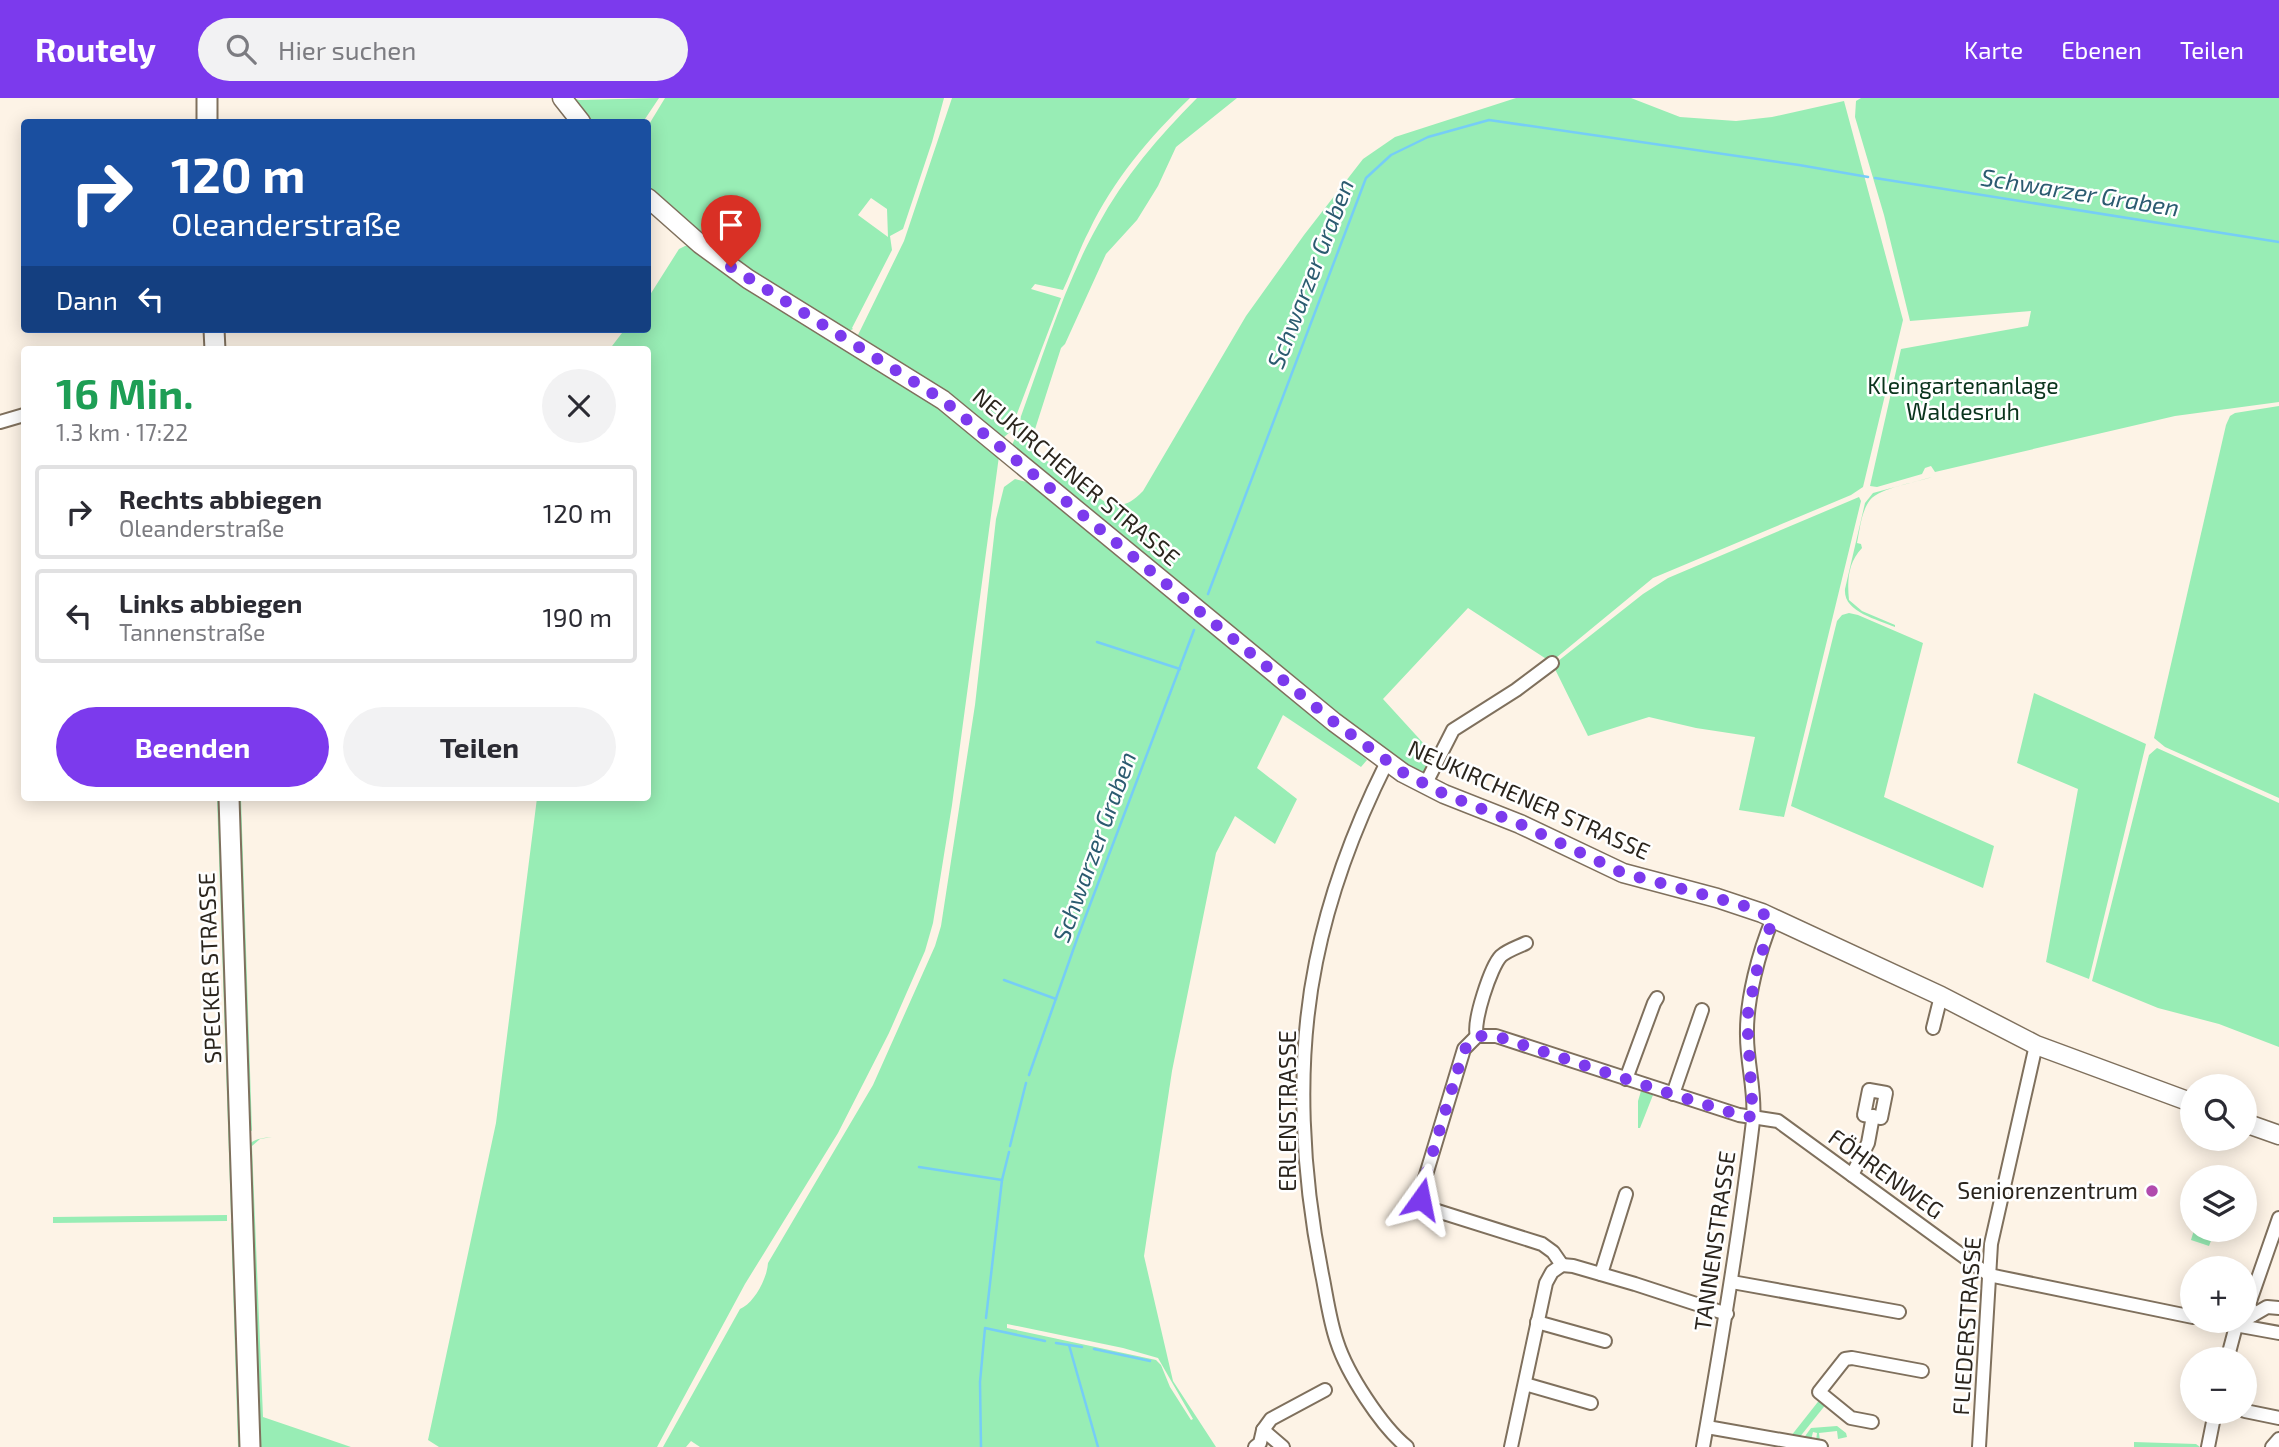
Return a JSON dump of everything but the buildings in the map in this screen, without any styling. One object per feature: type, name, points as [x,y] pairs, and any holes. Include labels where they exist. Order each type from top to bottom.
[{"type":"main road","points":[[206,98],[207,119]]},
{"type":"main road","name":"SPECKER STRASSE","points":[[229,801],[250,1447]]},
{"type":"street","points":[[562,98],[579,119]]},
{"type":"street","name":"NEUKIRCHENER STRASSE","points":[[651,201],[700,244],[748,279],[932,391],[1305,698],[1387,762],[1424,785],[1520,824],[1623,873],[1742,905],[1941,996],[2036,1045],[2180,1099]]},
{"type":"street","points":[[0,422],[21,416]]},
{"type":"street","points":[[1424,785],[1453,730],[1516,690],[1552,663]]},
{"type":"street","name":"ERLENSTRASSE","points":[[1387,762],[1337,877],[1321,935],[1304,1068],[1305,1122],[1312,1224],[1337,1343],[1373,1408],[1387,1428],[1407,1447]]},
{"type":"street","name":"TANNENSTRASSE","points":[[1703,1447],[1732,1282],[1753,1117],[1747,1018],[1758,965],[1773,918]]},
{"type":"street","points":[[1526,943],[1506,953],[1496,963],[1477,1016],[1475,1030],[1480,1035],[1464,1049],[1421,1199],[1431,1209],[1542,1244],[1553,1252],[1562,1265]]},
{"type":"street","points":[[1933,1028],[1941,996]]},
{"type":"street","points":[[1626,1079],[1657,998]]},
{"type":"street","points":[[1673,1094],[1702,1010]]},
{"type":"street","name":"FÖHRENWEG","points":[[1480,1035],[1496,1036],[1739,1115],[1782,1123],[1989,1275]]},
{"type":"street","name":"FLIEDERSTRASSE","points":[[1979,1447],[1991,1244],[2036,1045]]},
{"type":"street","points":[[1852,1175],[1868,1143],[1874,1116]]},
{"type":"street","points":[[2257,1127],[2279,1135]]},
{"type":"street","points":[[1601,1274],[1626,1195]]},
{"type":"street","points":[[2257,1281],[2279,1218]]},
{"type":"street","points":[[1514,1446],[1546,1283],[1552,1272],[1562,1265],[1601,1274],[1727,1314]]},
{"type":"street","points":[[1989,1275],[2180,1314]]},
{"type":"street","points":[[1732,1282],[1899,1312]]},
{"type":"street","points":[[2257,1313],[2267,1307],[2279,1308]]},
{"type":"street","points":[[1537,1322],[1605,1341]]},
{"type":"street","points":[[2257,1325],[2279,1333]]},
{"type":"street","points":[[1872,1422],[1851,1418],[1819,1392],[1845,1359],[1922,1371]]},
{"type":"street","points":[[1525,1384],[1591,1403]]},
{"type":"street","points":[[1255,1447],[1260,1443],[1263,1430],[1271,1419],[1325,1390]]},
{"type":"street","points":[[2257,1413],[2279,1418]]},
{"type":"street","points":[[2208,1447],[2213,1424]]},
{"type":"street","points":[[1707,1427],[1821,1447]]},
{"type":"street","points":[[1263,1430],[1283,1447]]},
{"type":"street","points":[[2272,1447],[2279,1439]]},
{"type":"green space","points":[[573,98],[659,98],[645,119],[589,119]]},
{"type":"green space","points":[[665,98],[944,98],[903,229],[890,236],[892,250],[853,329],[849,331],[744,265],[694,228],[651,189],[651,121]],"holes":[[[871,198],[887,209],[888,237],[858,215]]]},
{"type":"green space","points":[[952,98],[1190,98],[1147,144],[1109,194],[1085,238],[1063,290],[1035,284],[1031,289],[1061,298],[1010,432],[1003,438],[948,393],[858,335],[904,241]]},
{"type":"green space","points":[[1197,98],[1237,98],[1176,147],[1158,186],[1137,220],[1106,254],[1061,348],[1029,448],[1105,502],[1126,504],[1143,491],[1246,316],[1363,159],[1395,137],[1516,98],[1631,98],[1680,117],[1736,121],[1772,117],[1844,101],[1903,320],[1863,487],[1851,495],[1653,578],[1551,662],[1468,608],[1383,699],[1435,756],[1420,775],[1284,670],[1012,445],[1023,421],[1020,419],[1046,345],[1086,247],[1119,190],[1169,127]]},
{"type":"green space","name":"Kleingartenanlage Waldesruh","points":[[1861,98],[2279,98],[2279,402],[2175,416],[1935,472],[1931,466],[1925,468],[1922,474],[1877,487],[1870,486],[1901,349],[2028,326],[2031,311],[1910,321],[1884,215],[1855,117],[1856,101]]},
{"type":"green space","points":[[690,246],[744,288],[852,349],[851,354],[937,406],[999,456],[952,805],[933,923],[925,951],[889,1033],[838,1133],[745,1284],[657,1447],[439,1447],[428,1440],[496,1123],[537,801],[651,801],[651,346],[612,346],[622,333],[651,333],[651,293],[679,249]]},
{"type":"green space","points":[[2279,406],[2279,798],[2165,747],[2154,738],[2226,425],[2230,416],[2235,413]]},
{"type":"green space","points":[[1015,479],[1034,484],[1136,572],[1367,760],[1361,767],[1283,715],[1257,768],[1297,799],[1275,844],[1235,816],[1216,853],[1172,1071],[1144,1256],[1173,1381],[1216,1447],[700,1447],[691,1441],[686,1447],[663,1447],[740,1309],[750,1302],[759,1290],[768,1263],[873,1085],[935,946],[941,926],[975,705],[996,519],[1004,487]],"holes":[[[1007,1324],[1158,1358],[1193,1419],[1191,1420],[1170,1387],[1161,1365],[1156,1360],[1007,1328]]]},
{"type":"green space","points":[[1898,486],[1875,496],[1867,505],[1857,543],[1861,544],[1862,548],[1851,566],[1848,586],[1849,600],[1862,611],[1895,627],[1855,609],[1849,604],[1845,589],[1865,503],[1873,493]]},
{"type":"green space","points":[[1859,497],[1861,501],[1784,817],[1739,810],[1755,737],[1649,717],[1588,736],[1553,665],[1643,594],[1668,578]]},
{"type":"green space","points":[[1849,613],[1923,643],[1884,797],[1994,846],[1983,888],[1791,806],[1837,621],[1842,615]]},
{"type":"green space","points":[[2034,693],[2146,744],[2089,979],[2046,962],[2078,789],[2017,763]]},
{"type":"green space","points":[[2157,748],[2279,803],[2279,1047],[2219,1024],[2158,1008],[2092,981],[2149,755]]},
{"type":"green space","points":[[217,801],[224,801],[234,1214],[231,1215]]},
{"type":"green space","points":[[233,801],[241,801],[252,1131],[247,1129]]},
{"type":"green space","points":[[1641,1091],[1653,1095],[1638,1128],[1638,1101]]},
{"type":"green space","points":[[259,1140],[252,1146],[263,1417],[351,1447],[255,1447],[245,1148]]},
{"type":"green space","points":[[227,1215],[227,1221],[53,1223],[53,1217]]},
{"type":"green space","points":[[231,1223],[235,1223],[245,1447],[238,1447]]},
{"type":"green space","points":[[1821,1398],[1827,1403],[1799,1438],[1791,1436]]},
{"type":"green space","points":[[1837,1426],[1847,1437],[1838,1439],[1837,1431],[1819,1433],[1820,1441],[1816,1441],[1817,1433],[1813,1432],[1811,1440],[1803,1439],[1811,1428]]},
{"type":"green space","points":[[2134,1442],[2196,1444],[2200,1447],[2134,1447]]},
{"type":"waterway","name":"Schwarzer Graben","points":[[1208,594],[1366,178],[1391,155],[1428,137],[1489,120],[1868,177]]},
{"type":"waterway","name":"Schwarzer Graben","points":[[1875,178],[2279,242]]},
{"type":"waterway","name":"Schwarzer Graben","points":[[1029,1075],[1077,939],[1194,630]]},
{"type":"waterway","points":[[1097,642],[1180,669]]},
{"type":"waterway","points":[[1004,980],[1056,999]]},
{"type":"waterway","name":"Schwarzer Graben","points":[[1010,1146],[1026,1083]]},
{"type":"waterway","name":"Schwarzer Graben","points":[[986,1318],[1002,1180],[1009,1152]]},
{"type":"waterway","points":[[919,1167],[1002,1180]]},
{"type":"waterway","name":"Schwarzer Graben","points":[[981,1447],[980,1382],[985,1328],[1045,1341]]},
{"type":"waterway","points":[[1056,1343],[1069,1345],[1098,1447]]},
{"type":"waterway","points":[[1069,1345],[1082,1347]]},
{"type":"waterway","points":[[1094,1349],[1150,1361]]},
{"type":"place","name":"Seniorenzentrum","points":[[2152,1191]]},
{"type":"route","points":[[731,267],[778,299],[920,383],[943,400],[1334,722],[1404,773],[1424,785],[1520,824],[1623,873],[1742,905],[1773,918],[1752,988],[1747,1018],[1753,1117],[1739,1115],[1483,1034],[1468,1043],[1464,1049],[1421,1199]]}]
